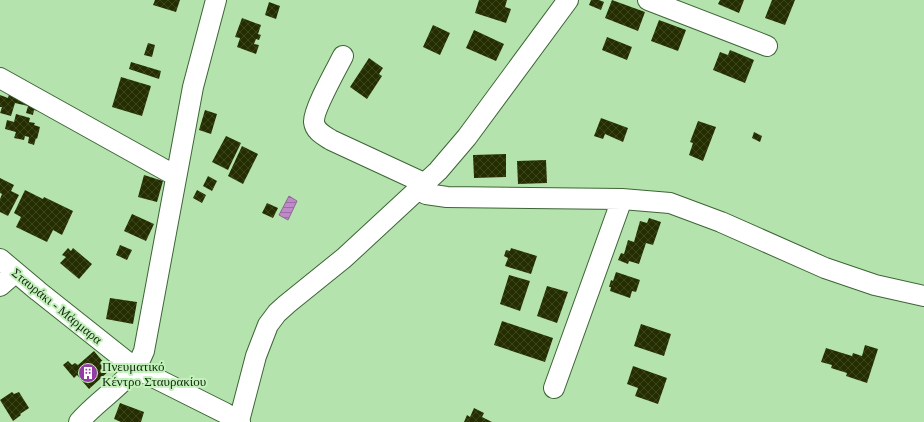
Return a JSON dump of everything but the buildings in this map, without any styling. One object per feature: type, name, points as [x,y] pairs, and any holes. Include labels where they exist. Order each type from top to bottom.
[{"type":"street","points":[[79,422],[135,368],[144,351],[193,86],[216,0]]},
{"type":"street","points":[[240,421],[257,352],[268,325],[277,313],[344,258],[423,187],[452,157],[568,0]]},
{"type":"street","points":[[648,0],[767,46]]},
{"type":"street","points":[[343,56],[316,110],[314,122],[318,132],[330,140],[423,187],[426,194],[447,197],[622,199],[670,203],[721,222],[825,268],[875,285],[924,296]]},
{"type":"street","points":[[0,78],[176,176]]},
{"type":"street","points":[[554,388],[622,199]]},
{"type":"street","name":"Σταυράκι - Μάρμαρα","points":[[0,259],[15,273],[135,368],[240,421]]},
{"type":"street","points":[[0,286],[15,273]]},
{"type":"shaded area","points":[[289,196],[297,201],[288,220],[279,215]]},
{"type":"place","name":"Πνευματικό Κέντρο Σταυρακίου","points":[[88,373]]}]
